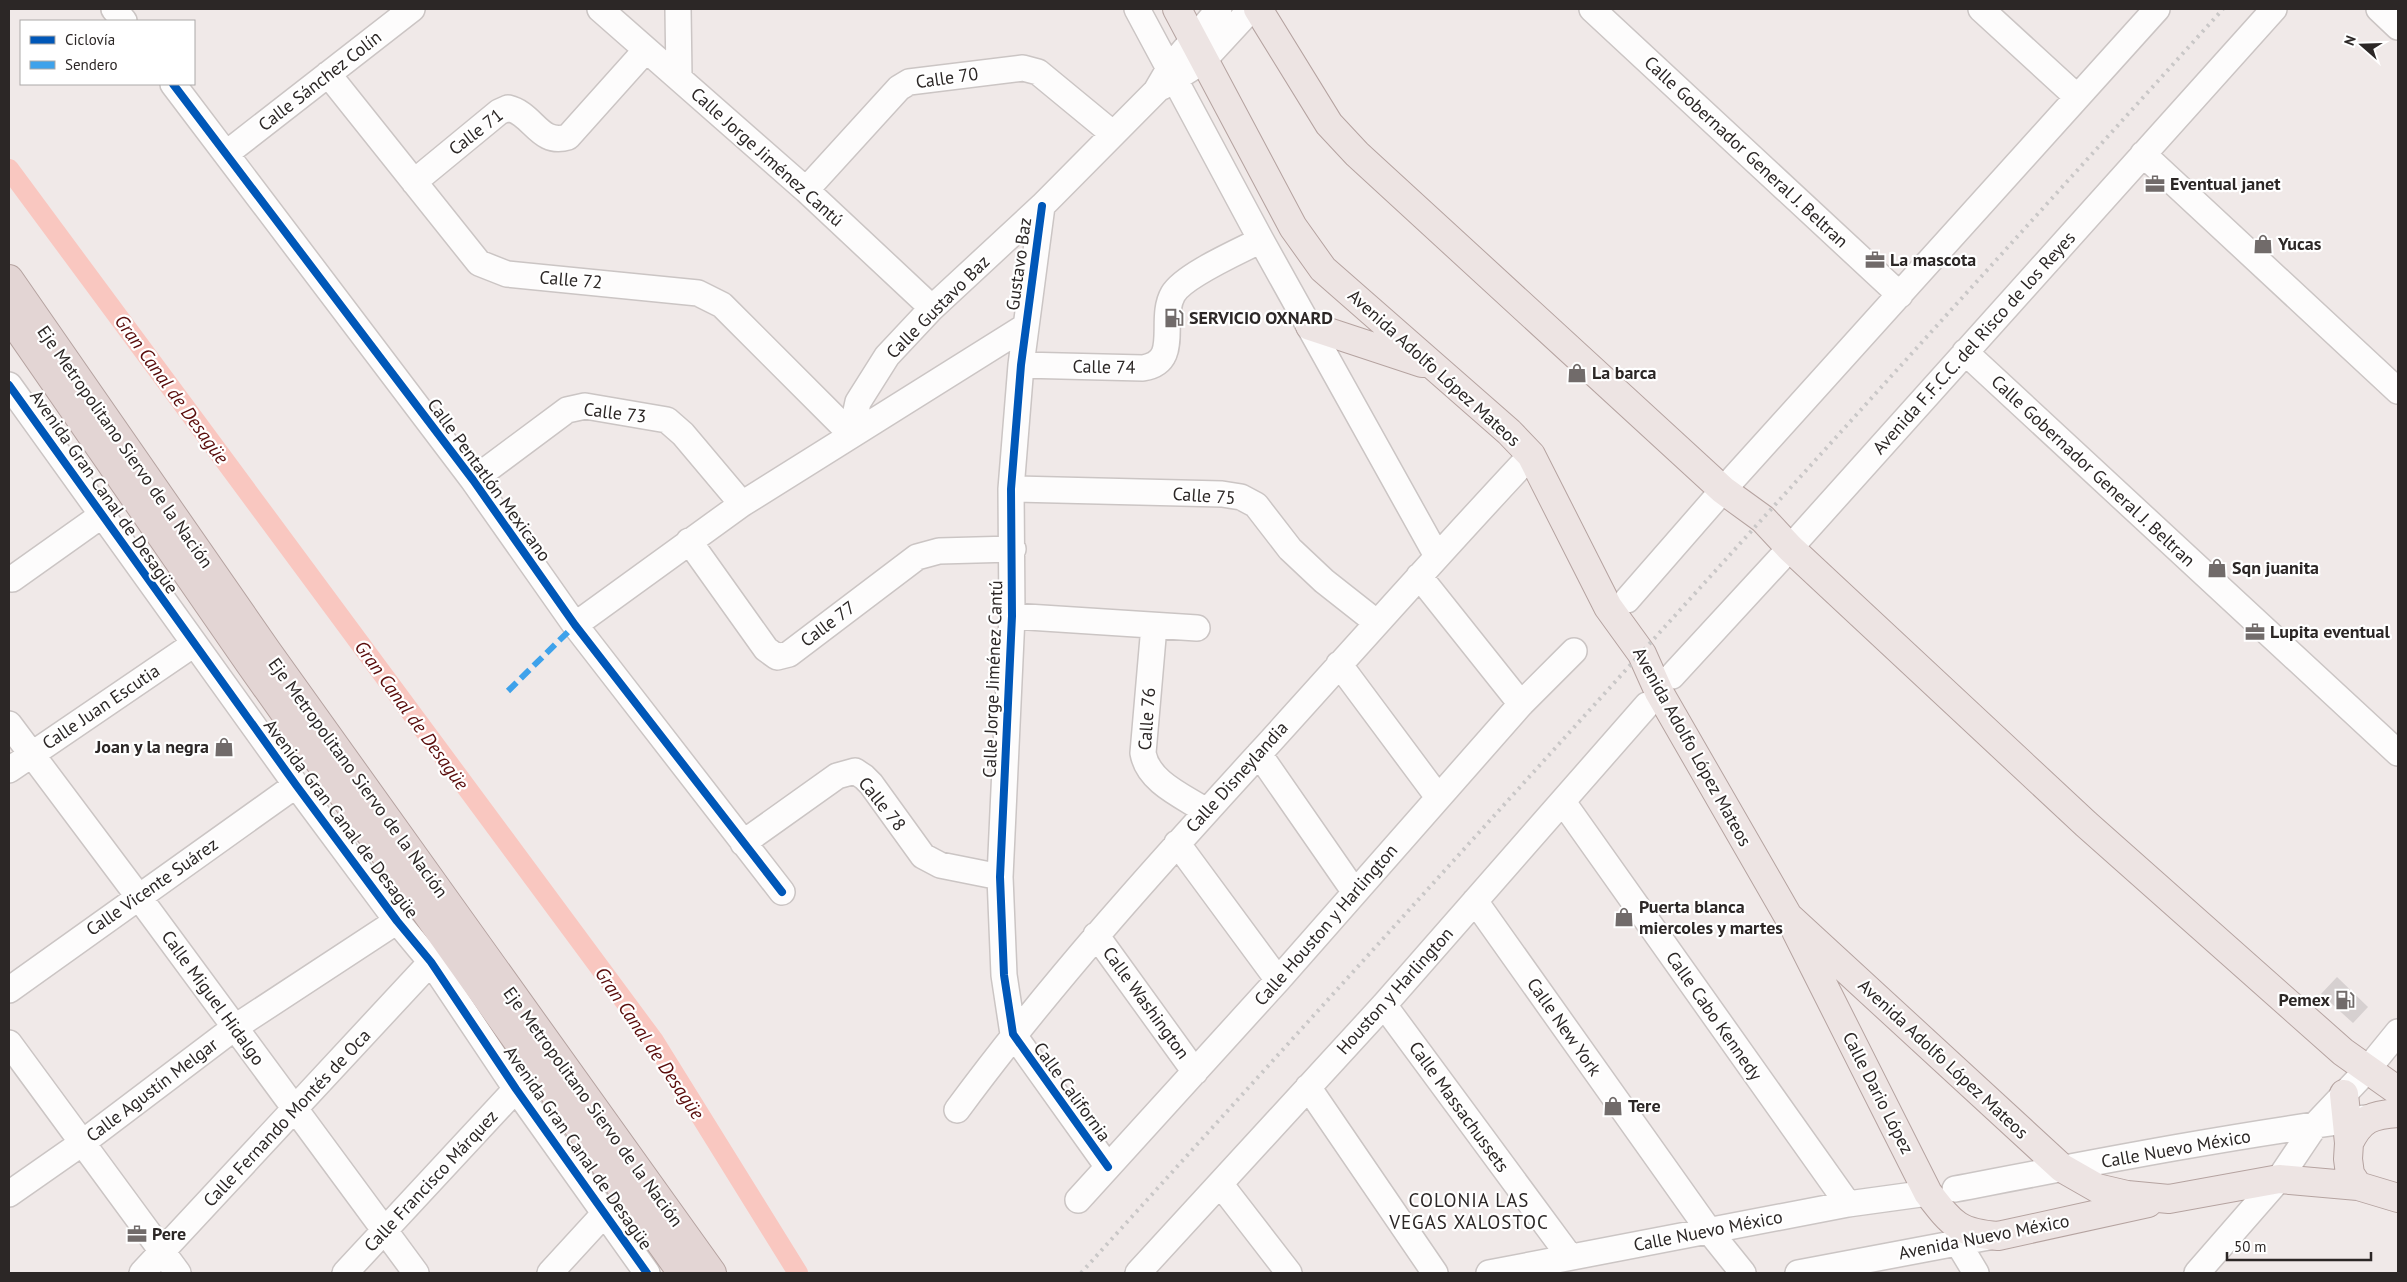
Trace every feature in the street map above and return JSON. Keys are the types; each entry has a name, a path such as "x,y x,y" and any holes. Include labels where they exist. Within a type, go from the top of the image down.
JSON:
{"highway":[{"name":"Eje Metropolitano Siervo de la Nación","path":"9,279 267,651 712,1273"},
{"name":"Eje Metropolitano Siervo de la Nación","path":"9,316 279,705 682,1273"}],"main road":[{"name":"Avenida Adolfo López Mateos","path":"1176,9 1294,227 1323,268 1509,432 1531,455 1608,607 1642,654 1659,692 1788,916 2062,1168 2097,1188 2169,1199 2279,1179 2358,1186 2398,1198"},
{"path":"1258,9 1329,124 1357,154 1723,490 1763,519 1790,548 2086,824 2343,1052 2398,1091"},
{"path":"1310,326 1432,366"},
{"name":"Calle Dario López","path":"1788,916 1928,1193 1947,1217 1962,1229 1976,1234 1998,1236"},
{"path":"2344,1094 2355,1127 2348,1159 2350,1174 2358,1186"},
{"name":"Calle Nuevo México","path":"2355,1127 2398,1113"},
{"name":"Avenida Nuevo México","path":"1998,1236 2169,1199"}],"street":[{"path":"114,9 123,20"},
{"name":"Calle Sánchez Colín","path":"227,153 412,9"},
{"name":"Calle Jorge Jiménez Cantú","path":"600,9 645,51 679,77 806,190 932,308"},
{"path":"678,9 679,77"},
{"path":"1137,9 1168,79 1223,168 1437,556"},
{"name":"Calle Gustavo Baz","path":"1198,50 1219,9"},
{"name":"Calle Gustavo Baz","path":"851,434 858,402 874,375 888,356 932,308 1042,206 1112,133 1198,50 1250,9"},
{"name":"Calle Gobernador General J. Beltran","path":"1592,9 1900,295"},
{"path":"1981,9 2077,97"},
{"path":"1627,600 1723,490 2157,9"},
{"name":"Avenida F.F.C.C. del Risco de los Reyes","path":"1672,676 1790,548 2274,9"},
{"path":"2379,9 2398,27"},
{"name":"Calle 71","path":"414,182 499,112 508,108 525,115 545,137 557,141 568,138 645,51"},
{"name":"Calle 70","path":"806,190 899,88 909,82 1022,68 1038,72 1112,133"},
{"name":"Calle 72","path":"328,74 479,263 507,274 698,293 722,305 851,434"},
{"name":"Calle Pentatlón Mexicano","path":"174,85 472,480 575,625 782,892"},
{"path":"1223,168 1253,151"},
{"path":"2143,154 2398,391"},
{"name":"Gustavo Baz","path":"1026,326 1042,206"},
{"name":"Calle 74","path":"1021,365 1153,366 1162,361 1166,352 1167,312 1173,294 1186,280 1261,240"},
{"path":"575,625 742,504 1026,326"},
{"name":"Calle Jorge Jiménez Cantú","path":"1013,1034 1004,975 1000,877 1012,616 1013,549 1011,489 1026,326"},
{"name":"Calle Gobernador General J. Beltran","path":"1965,352 2398,753"},
{"name":"Avenida Gran Canal de Desagüe","path":"14,401 102,514 296,785 430,962 516,1089 647,1273"},
{"name":"Calle 73","path":"472,480 567,410 585,406 667,420 684,434 742,504"},
{"name":"Calle Disneylandia","path":"957,1110 1013,1034 1096,935 1376,622 1531,455"},
{"name":"Calle 75","path":"1011,489 1222,494 1241,497 1256,505 1290,549 1324,581 1376,622"},
{"path":"12,579 102,514"},
{"name":"Calle 77","path":"689,542 766,649 777,657 789,654 917,557 939,551 1013,549"},
{"path":"1419,576 1521,704"},
{"path":"1012,616 1197,628"},
{"name":"Calle 76","path":"1154,626 1143,753 1145,764 1152,775 1206,811"},
{"name":"Calle Juan Escutia","path":"9,770 194,644"},
{"name":"Calle Houston y Harlington","path":"1078,1200 1196,1072 1521,704 1574,650"},
{"path":"1339,664 1438,797"},
{"name":"Houston y Harlington","path":"1148,1271 1221,1185 1384,1005 1647,705"},
{"name":"Calle Miguel Hidalgo","path":"9,724 416,1273"},
{"path":"1259,754 1354,891"},
{"name":"Calle 78","path":"743,842 837,776 855,771 864,776 871,784 923,856 940,865 1000,877"},
{"name":"Calle Vicente Suárez","path":"9,990 138,896 296,785"},
{"name":"Calle Cabo Kennedy","path":"1563,802 1848,1204"},
{"path":"1177,844 1278,980"},
{"name":"Calle New York","path":"1475,901 1710,1232 1743,1273"},
{"name":"Calle Agustín Melgar","path":"9,1194 82,1143 234,1028 397,920"},
{"name":"Calle Washington","path":"1096,935 1196,1072"},
{"name":"Calle Fernando Montés de Oca","path":"142,1273 296,1109 430,962"},
{"name":"Calle Massachussets","path":"1384,1005 1570,1257"},
{"path":"2197,1273 2279,1179 2316,1124 2398,1032"},
{"name":"Calle California","path":"1013,1034 1108,1167"},
{"path":"9,1043 178,1273"},
{"path":"1308,1087 1435,1273"},
{"name":"Calle Francisco Márquez","path":"345,1273 516,1089"},
{"name":"Calle Nuevo México","path":"1955,1189 2062,1168 2316,1124 2355,1127"},
{"path":"1221,1185 1289,1273"},
{"name":"Calle Nuevo México","path":"1489,1273 1848,1204 1928,1193"},
{"path":"550,1273 605,1213"},
{"name":"Avenida Nuevo México","path":"1798,1273 1889,1265 1958,1244 1998,1236"},
{"path":"1958,1244 1976,1273"}],"building":[{"name":"Pemex","path":"2337,977 2368,1007 2353,1023 2321,994"}],"waterway":[{"name":"Gran Canal de Desagüe","path":"9,169 654,1041 798,1273"}],"railway":[{"path":"1081,1273 2223,9"}],"marked path":[{"path":"508,691 575,625"}],"cycle path":[{"path":"174,85 473,480 575,625 782,892"},
{"path":"1042,206 1021,365 1011,489 1012,616 1000,877 1004,975 1013,1034 1108,1167"},
{"path":"9,385 296,785 397,921 431,962 516,1089 647,1273"}],"place":[{"name":"Eventual janet","path":"2155,184"},
{"name":"Yucas","path":"2263,244"},
{"name":"La mascota","path":"1875,260"},
{"name":"SERVICIO OXNARD","path":"1174,318"},
{"name":"La barca","path":"1577,373"},
{"name":"Sqn juanita","path":"2217,568"},
{"name":"Lupita eventual","path":"2255,632"},
{"name":"Joan y la negra","path":"224,747"},
{"name":"Puerta blanca miercoles y martes","path":"1624,917"},
{"name":"Pemex","path":"2345,1000"},
{"name":"Tere","path":"1613,1106"},
{"name":"Pere","path":"137,1234"}],"district":[{"name":"COLONIA LAS VEGAS XALOSTOC","path":"1469,1211"}]}
